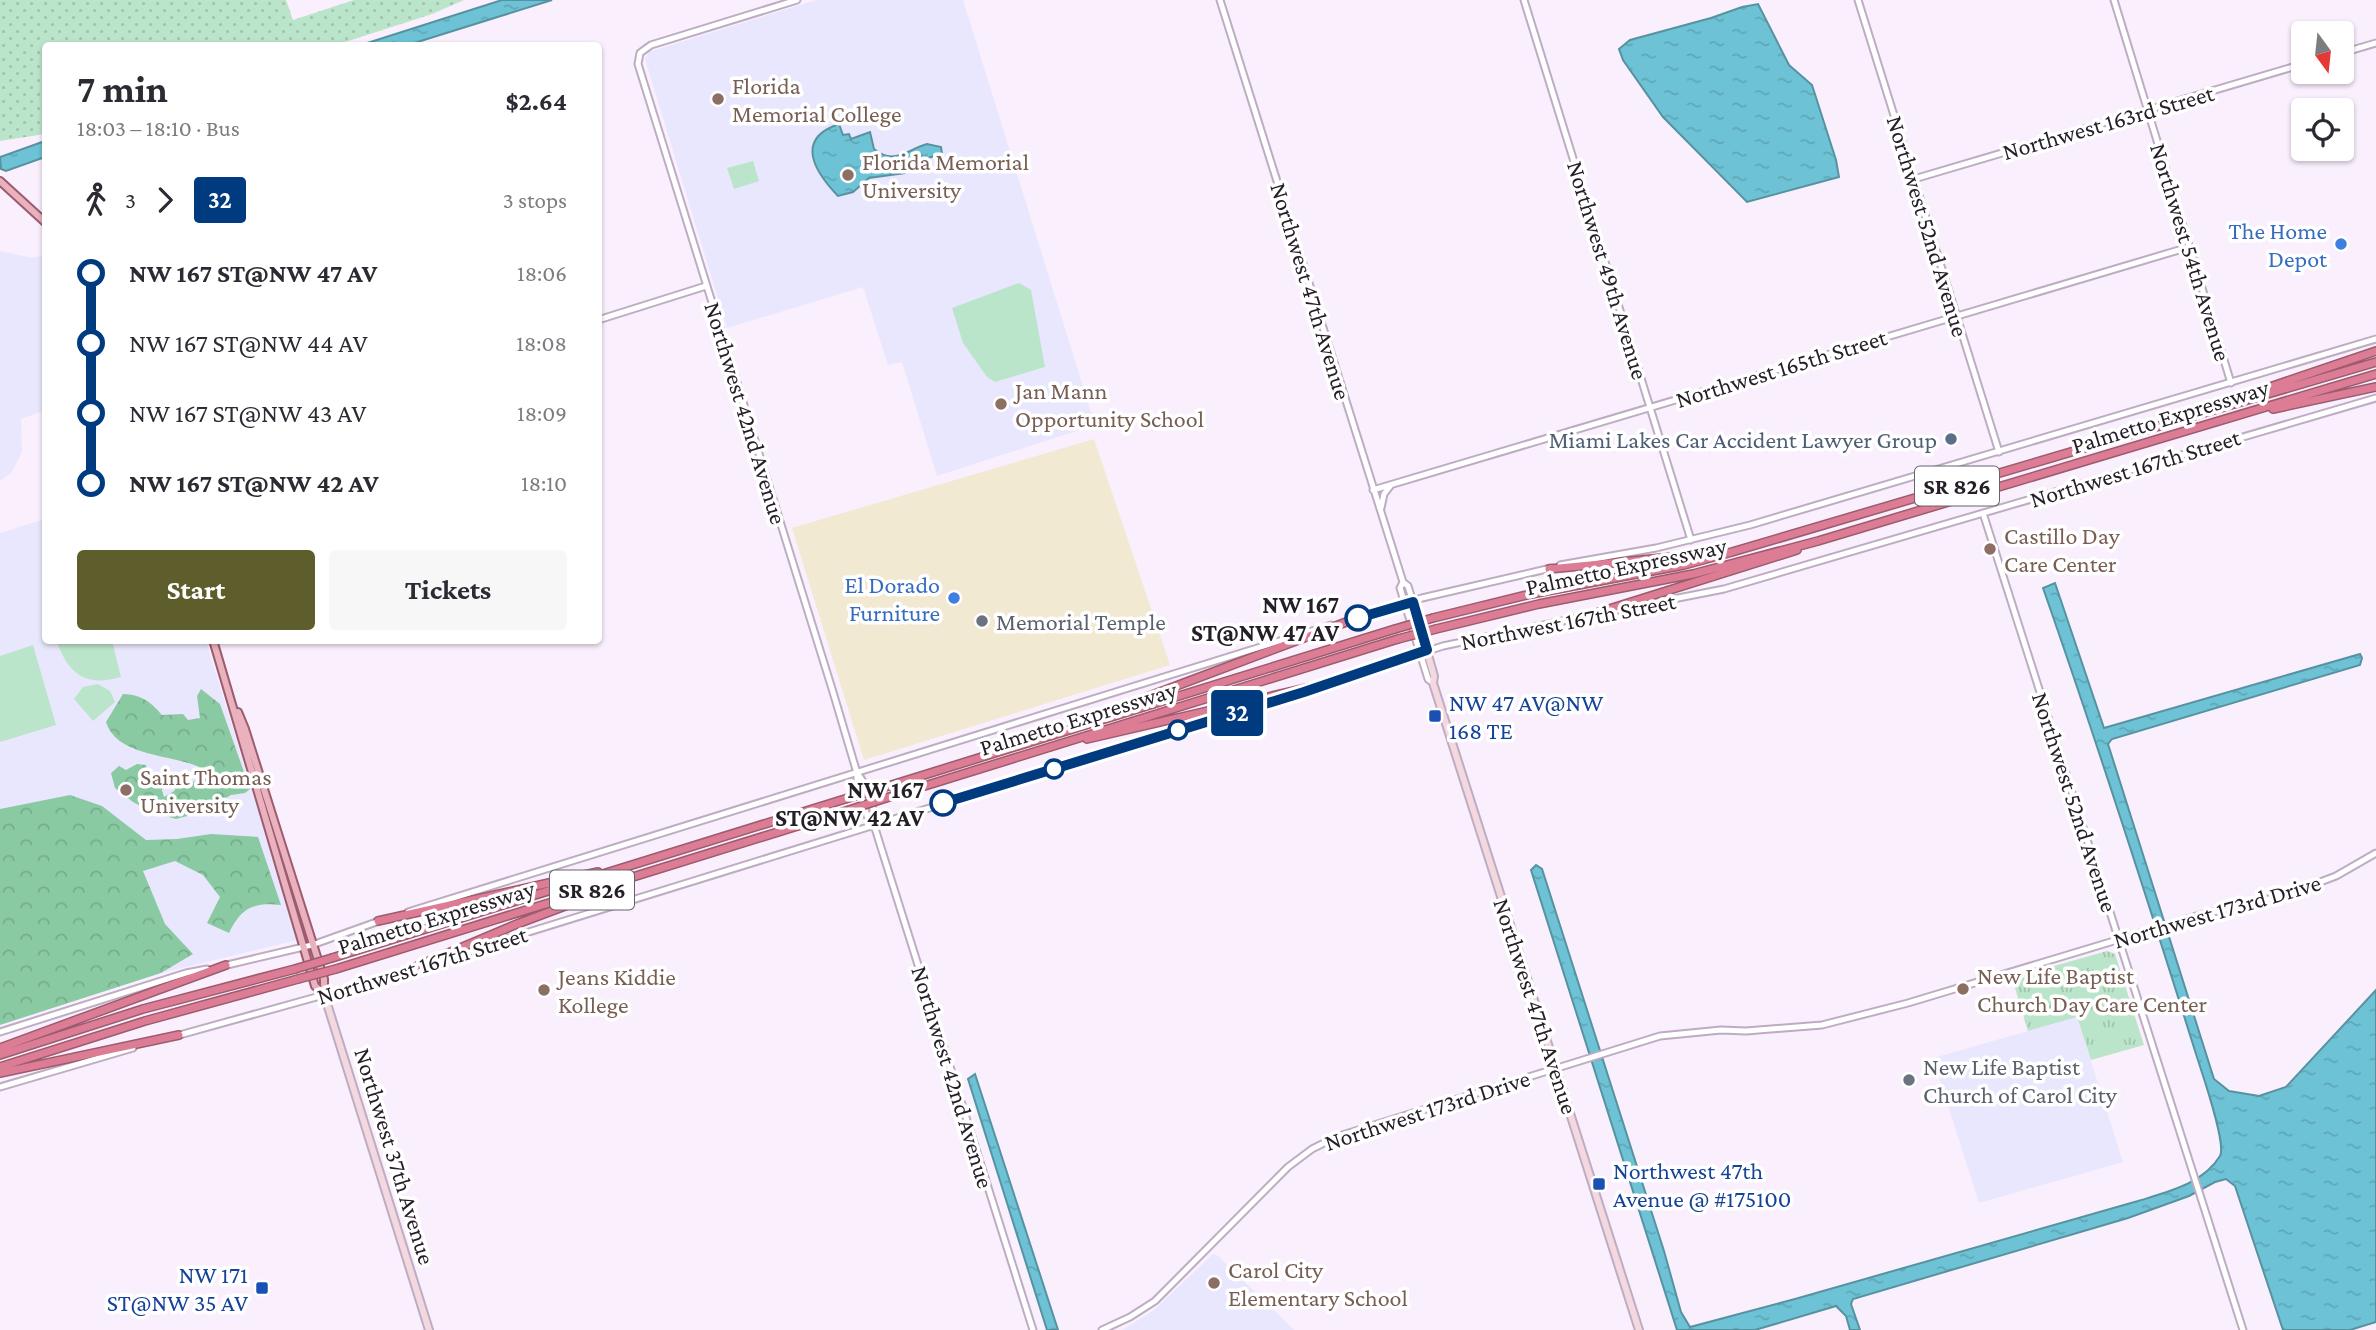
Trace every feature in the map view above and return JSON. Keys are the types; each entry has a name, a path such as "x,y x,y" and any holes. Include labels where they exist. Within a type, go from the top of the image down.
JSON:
{"highway":[{"path":"2182,420 2225,401 2376,351"},
{"name":"Palmetto Expressway","path":"0,1055 144,1009 332,958 1395,629 1531,594 1684,565 1732,552 2376,362"},
{"name":"Palmetto Expressway","path":"0,1067 145,1021 336,969 1398,639 1539,604 1693,574 1818,541 2376,374"},
{"path":"2255,411 2376,387"},
{"path":"1587,616 1787,555 1818,541"},
{"path":"1549,569 1732,552"},
{"path":"1053,734 1084,719 1167,691 1349,621"},
{"path":"1066,742 1104,737 1328,683"},
{"path":"378,921 580,875 620,869"},
{"path":"396,975 517,924 614,889 657,870"},
{"path":"0,1048 226,965"},
{"path":"0,1073 179,1035"}],"main road":[{"path":"0,181 42,219"},
{"name":"Northwest 47th Avenue","path":"1413,602 1434,676 1433,683 1639,1330"},
{"name":"Northwest 37th Avenue","path":"215,644 238,730 315,986 324,994"},
{"name":"Northwest 37th Avenue","path":"231,698 245,729 325,983 324,994 429,1330"}],"street":[{"name":"Northwest 42nd Avenue","path":"797,0 651,45 640,53 639,69 857,773 866,786 874,814 874,825 1033,1330"},
{"name":"Northwest 47th Avenue","path":"1220,0 1373,490 1403,582 1408,586 1413,602"},
{"name":"Northwest 49th Avenue","path":"1524,0 1691,540"},
{"name":"Northwest 52nd Avenue","path":"1858,0 1999,452"},
{"name":"Northwest 54th Avenue","path":"2114,0 2231,383"},
{"path":"2354,49 2376,43"},
{"name":"Northwest 163rd Street","path":"1913,179 2291,68"},
{"name":"Northwest 165th Street","path":"1373,490 2189,247"},
{"path":"602,319 706,286"},
{"path":"0,1032 186,973 312,945 378,921 1306,632 1582,560 1691,540 1750,525 2376,339"},
{"name":"Northwest 167th Street","path":"0,1087 396,975 1288,698 1427,650 1724,589 2376,398"},
{"path":"1381,514 1384,494 1391,484"},
{"name":"Northwest 52nd Avenue","path":"1983,513 2243,1330"},
{"name":"Northwest 47th Avenue","path":"1403,582 1399,588 1404,605 1428,679 1433,683"},
{"name":"Northwest 173rd Drive","path":"1102,1330 1155,1301 1288,1167 1311,1149 1358,1130 1660,1036 1822,1025 1920,999 2153,929 2254,901 2286,895 2336,876 2376,853"}],"shaded area":[{"name":"Florida Memorial University","path":"816,0 963,0 1095,425 937,476 902,362 888,365 863,287 727,328 645,59 649,52"},
{"path":"0,251 32,258 42,256 42,411 21,419 22,452 12,472 0,481"},
{"path":"1094,439 1170,665 864,760 792,528"},
{"name":"Saint Thomas University","path":"42,520 42,644 207,644 298,940 161,973 0,1025 0,533"},
{"path":"2077,1017 2123,1162 1979,1203 1933,1058"},
{"name":"Carol City Elementary School","path":"1213,1254 1294,1330 1122,1330 1153,1311"}],"green space":[{"path":"0,0 286,0 293,20 354,0 464,0 432,14 345,42 42,42 42,134 0,141"},
{"path":"753,161 759,181 734,189 727,168"},
{"path":"1019,283 1031,290 1045,367 995,382 987,377 963,343 952,308"},
{"path":"58,644 113,644 121,677 98,680 80,676 67,663"},
{"path":"33,645 56,725 0,742 0,656"},
{"path":"98,684 110,691 115,702 93,721 74,699 83,687"},
{"path":"201,689 220,704 250,789 245,793 231,795 202,812 176,819 154,813 115,788 111,773 119,766 126,770 137,764 146,765 149,782 164,781 164,797 174,791 179,782 190,783 200,779 199,767 133,748 121,742 106,722 123,694 145,700 162,715 183,714 188,720 200,718 197,696"},
{"path":"70,795 102,806 146,840 211,834 258,837 281,905 249,908 238,918 229,933 207,923 220,897 203,875 175,861 143,871 165,924 193,954 161,973 0,1025 0,809"},
{"path":"2107,951 2115,954 2144,1045 2091,1060 2077,1017 2028,1031 2012,978"}],"water":[{"path":"502,0 552,0 418,42 370,42"},
{"path":"1758,4 1789,65 1812,85 1839,177 1747,202 1663,117 1623,60 1619,49 1630,40"},
{"path":"839,124 843,135 849,134 851,139 870,132 874,149 888,156 901,155 927,144 941,147 942,153 918,162 905,173 869,178 853,192 838,196 816,167 813,147 825,130"},
{"path":"42,142 42,158 6,171 1,169 0,157"},
{"path":"2055,583 2104,728 2360,654 2362,658 2360,665 2112,739 2108,744 2214,1079 2229,1091 2259,1096 2286,1087 2376,990 2376,1322 2350,1330 2283,1330 2235,1186 2226,1179 2189,1196 2128,1218 1853,1299 1851,1304 1860,1330 1850,1330 1846,1316 1836,1306 1755,1330 1677,1330 1531,870 1536,865 1542,869 1681,1312 1690,1327 2161,1194 2184,1186 2204,1174 2220,1156 2220,1137 2208,1090 2043,588"},
{"path":"975,1074 1058,1330 1047,1330 968,1079"}],"bus line":[{"name":"32","path":"943,803 1304,692 1427,650 1413,602 1358,618"}],"place":[{"name":"Florida Memorial College","path":"718,99"},
{"name":"Florida Memorial University","path":"848,175"},
{"name":"The Home Depot","path":"2341,244"},
{"name":"Jan Mann Opportunity School","path":"1001,404"},
{"name":"Miami Lakes Car Accident Lawyer Group","path":"1951,439"},
{"name":"Castillo Day Care Center","path":"1990,549"},
{"name":"El Dorado Furniture","path":"954,598"},
{"name":"NW 167 ST@NW 47 AV","path":"1358,618"},
{"name":"Memorial Temple","path":"982,621"},
{"name":"NW 47 AV@NW 168 TE","path":"1435,716"},
{"name":"Saint Thomas University","path":"126,790"},
{"name":"NW 167 ST@NW 42 AV","path":"943,803"},
{"name":"New Life Baptist Church Day Care Center","path":"1963,989"},
{"name":"Jeans Kiddie Kollege","path":"544,990"},
{"name":"New Life Baptist Church of Carol City","path":"1909,1080"},
{"name":"Northwest 47th Avenue @ #175100","path":"1599,1184"},
{"name":"Carol City Elementary School","path":"1214,1283"},
{"name":"NW 171 ST@NW 35 AV","path":"262,1288"}]}
